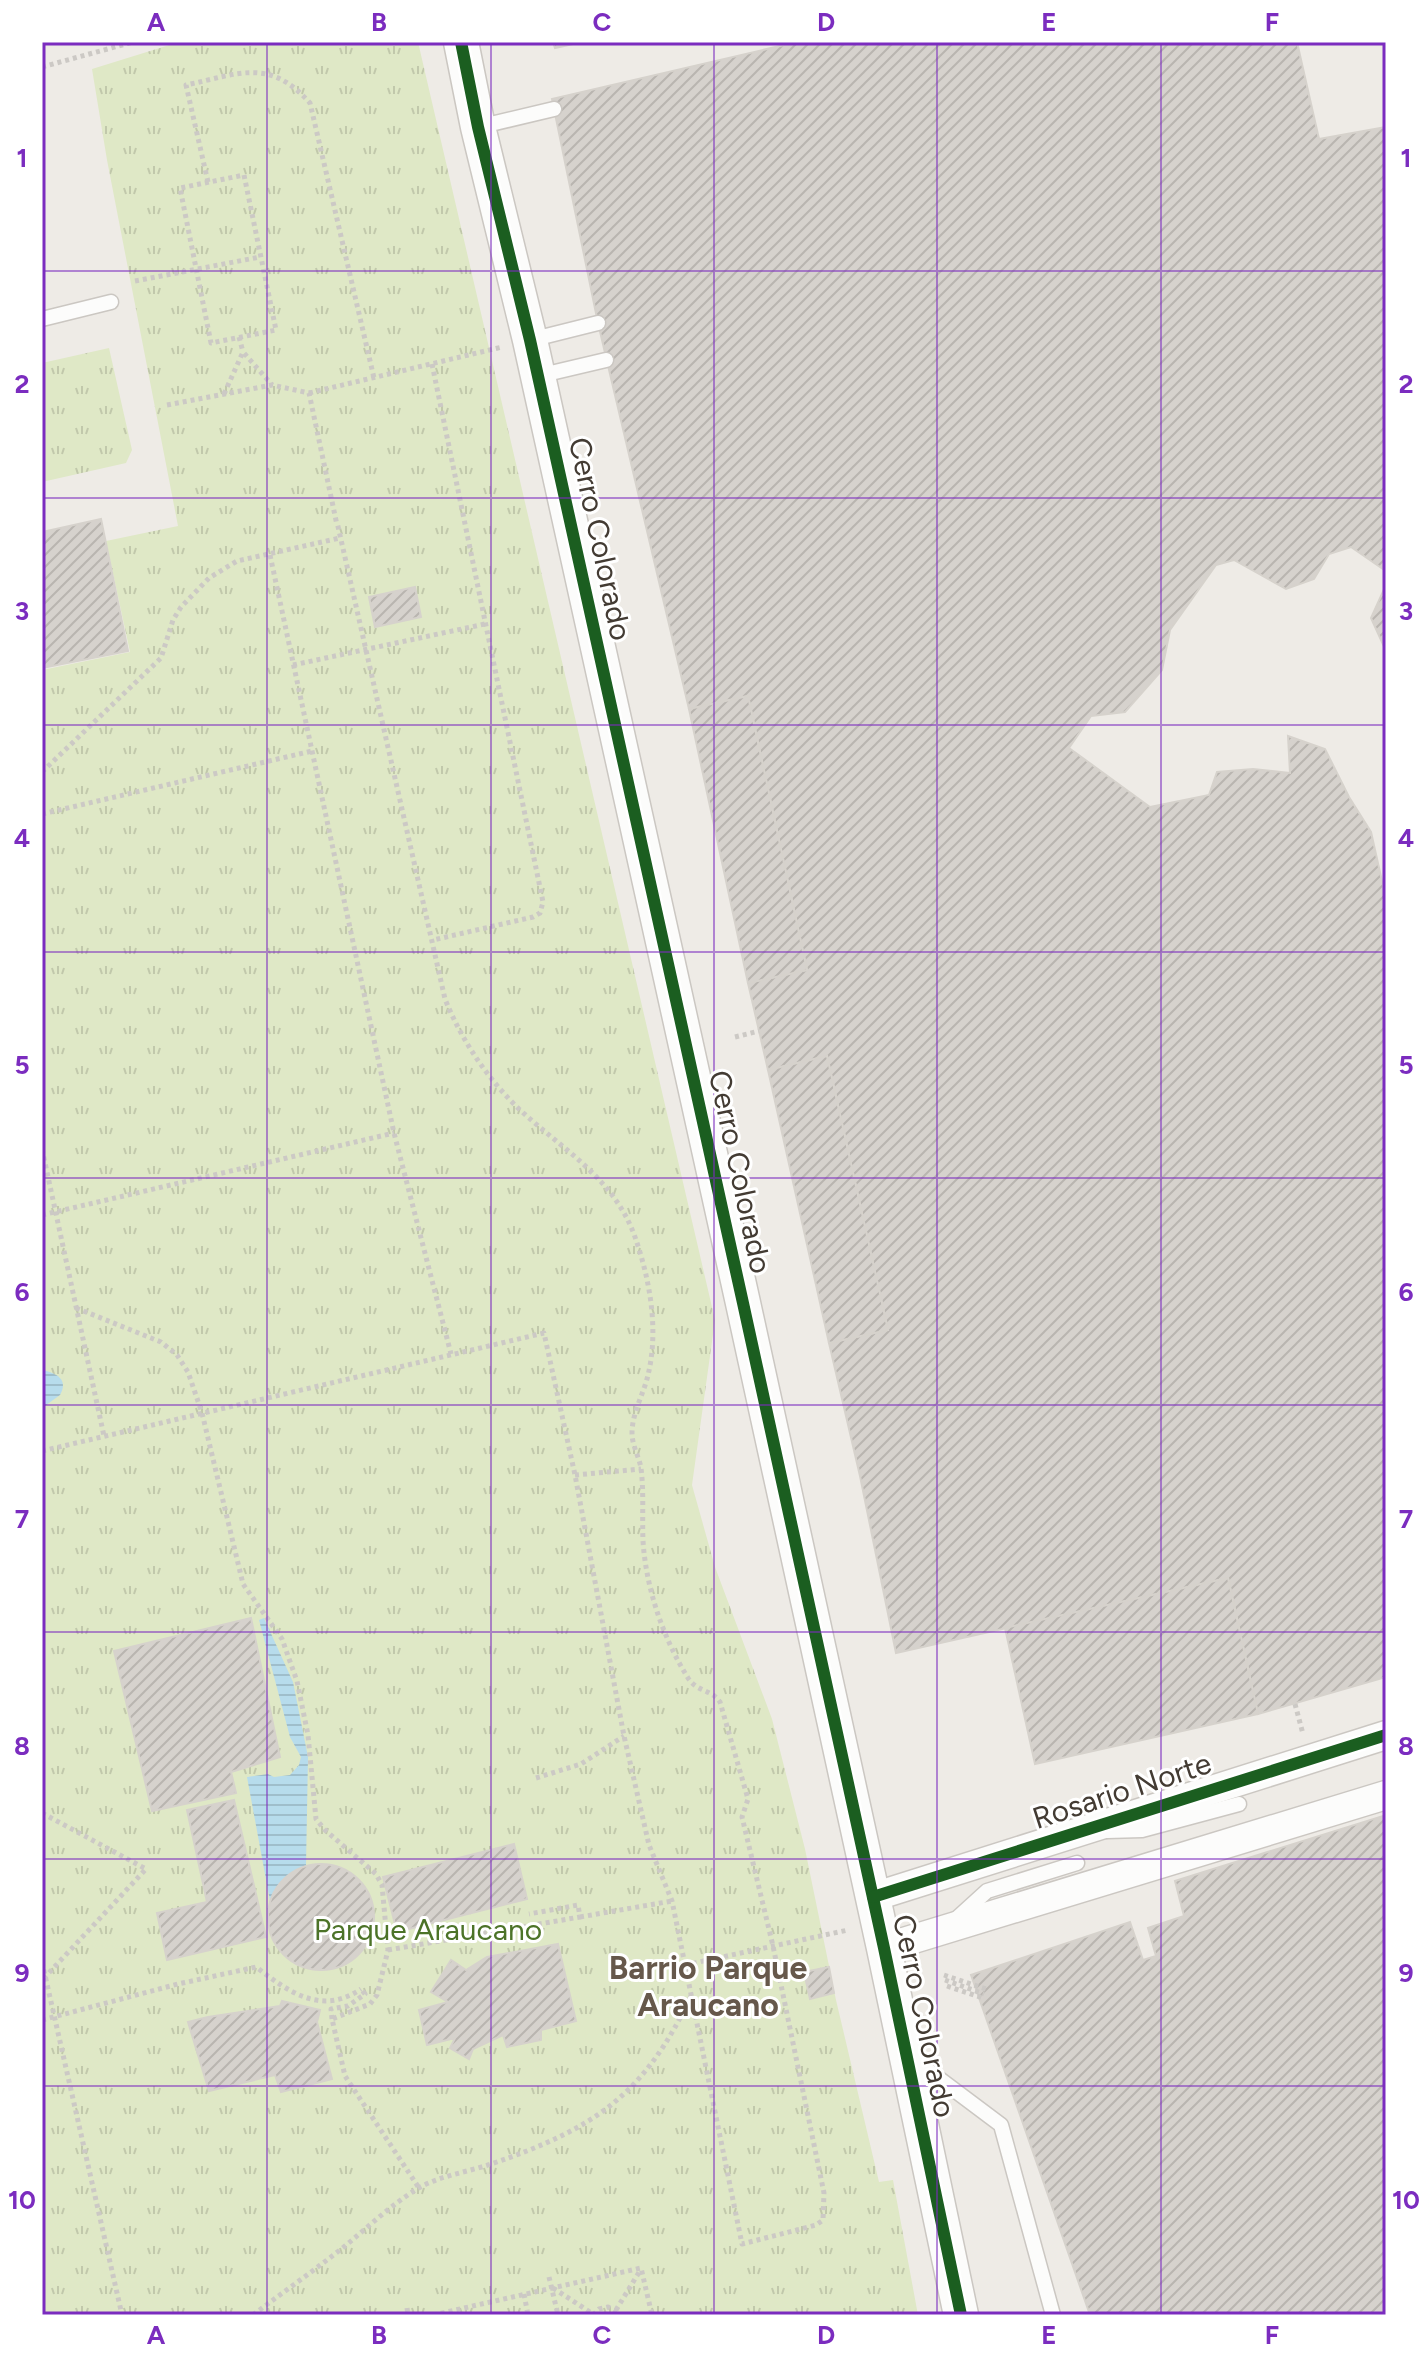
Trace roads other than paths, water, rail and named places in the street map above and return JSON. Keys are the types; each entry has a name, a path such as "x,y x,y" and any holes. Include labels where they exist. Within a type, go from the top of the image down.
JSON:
{"street":[{"name":"Cerro Colorado","path":"461,42 478,127 530,340 879,1922 961,2315"},
{"name":"Rosario Norte","path":"879,1922 1087,1829 1386,1735"},
{"path":"879,1922 946,1929 1386,1795"}],"lane":[{"path":"478,127 554,109"},
{"path":"42,319 111,302"},
{"path":"530,340 598,323"},
{"path":"538,377 606,360"},
{"path":"1087,1829 1121,1833 1142,1830 1239,1804"},
{"path":"946,1929 987,1891 1077,1863"},
{"path":"906,2054 1001,2125 1053,2315"}],"water":[{"path":"42,1370 56,1375 63,1385 60,1395 42,1408"},
{"path":"264,1618 293,1682 308,1757 306,1866 285,1880 270,1901 247,1777 290,1775 299,1765 301,1757 290,1737 259,1620"}],"district":[{"name":"Barrio Parque Araucano","path":"708,1986"}],"park label":[{"name":"Parque Araucano","path":"428,1930"}]}
